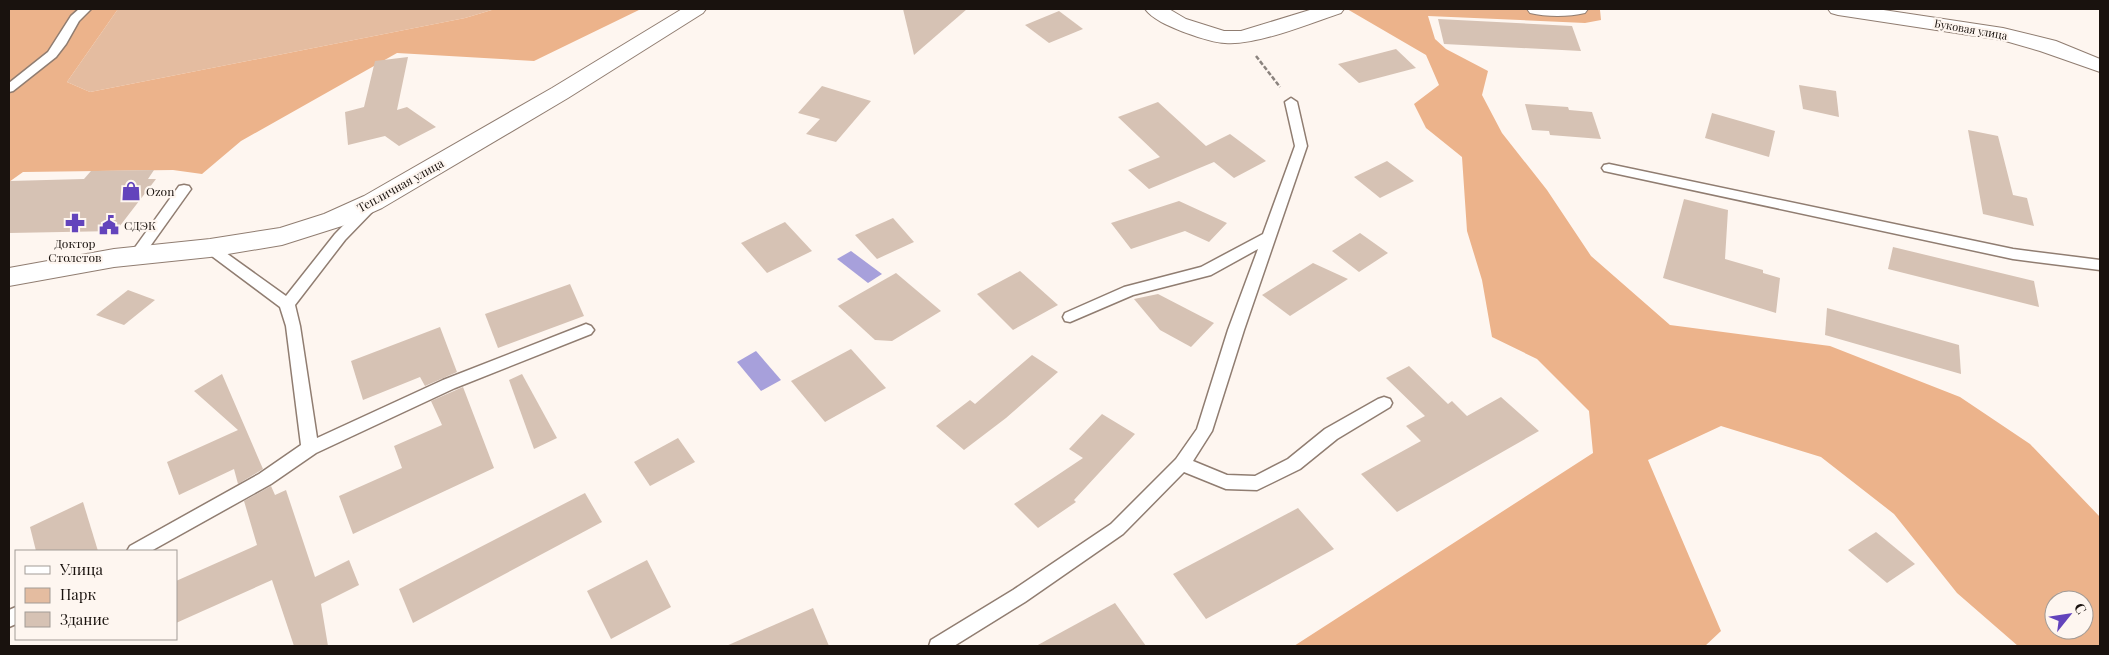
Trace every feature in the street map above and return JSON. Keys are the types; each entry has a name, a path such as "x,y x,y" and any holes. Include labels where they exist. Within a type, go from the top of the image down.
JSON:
{"street":[{"name":"Тепличная улица","path":"9,277 114,258 210,248 282,236 333,220 373,202 560,94 696,9"},
{"path":"1154,9 1179,23 1224,37 1242,37 1334,9"},
{"path":"1537,9 1578,9"},
{"name":"Буковая улица","path":"1838,9 2003,34 2048,46 2100,66"}],"lane":[{"path":"9,88 58,48 69,25 86,9"},
{"path":"938,646 1019,596 1117,529 1182,464 1204,431 1301,146 1291,102"},
{"path":"1609,168 2013,254 2100,265"},
{"path":"136,256 184,189"},
{"path":"287,304 340,237 373,202"},
{"path":"1070,317 1129,291 1206,271 1270,236"},
{"path":"210,248 287,304 310,448"},
{"path":"138,550 265,479 310,448 449,384 586,330"},
{"path":"1182,464 1226,482 1257,483 1294,464 1331,434 1384,403"}],"path":[{"path":"1242,37 1291,102"}],"green space":[{"path":"118,9 495,9 465,18 90,92 67,82"}],"shaded area":[{"path":"9,9 118,9 67,82 90,92 465,18 495,9 641,9 534,61 397,53 241,141 202,174 173,170 23,172 9,182"},
{"path":"1347,9 1600,10 1601,20 1585,23 1428,16 1435,39 1446,49 1488,71 1482,95 1502,133 1547,190 1591,256 1670,325 1830,346 1960,397 2030,444 2100,517 2100,646 2018,646 1957,593 1894,514 1821,457 1721,426 1648,460 1721,631 1705,646 1294,646 1593,453 1589,411 1537,359 1492,337 1482,280 1467,231 1462,157 1426,128 1414,104 1439,85 1426,55"},
{"path":"851,251 882,274 868,283 837,259"},
{"path":"756,351 781,380 761,391 737,362"}],"building":[{"path":"903,9 967,9 914,55"},
{"path":"1059,11 1083,29 1049,43 1025,25"},
{"path":"1438,19 1572,26 1581,51 1444,44"},
{"path":"1396,49 1416,68 1359,83 1338,64"},
{"path":"408,57 397,110 407,107 436,127 399,146 385,136 348,145 345,112 364,107 375,61"},
{"path":"1799,85 1836,91 1839,117 1803,109"},
{"path":"822,86 871,101 836,142 806,134 820,119 798,113"},
{"path":"1158,102 1206,146 1230,134 1266,161 1234,178 1214,162 1149,189 1128,170 1160,157 1118,117"},
{"path":"1525,104 1568,107 1569,110 1592,112 1601,139 1550,135 1549,131 1532,130"},
{"path":"1712,113 1775,131 1769,157 1705,138"},
{"path":"1968,130 1998,136 2013,195 2027,198 2034,226 1983,214"},
{"path":"1387,161 1414,181 1380,198 1354,177"},
{"path":"154,170 148,179 156,179 116,231 9,233 9,181 84,179 91,171"},
{"path":"1684,199 1728,210 1725,259 1763,270 1763,273 1780,278 1776,313 1663,278"},
{"path":"1179,201 1227,223 1209,242 1185,231 1131,249 1111,223"},
{"path":"893,218 914,242 877,259 855,235"},
{"path":"785,222 812,251 767,273 741,243"},
{"path":"1360,233 1388,253 1359,272 1332,251"},
{"path":"1893,247 2034,281 2039,307 1888,269"},
{"path":"1313,263 1348,279 1290,316 1262,295"},
{"path":"1020,271 1058,305 1013,330 977,294"},
{"path":"896,273 941,311 892,341 875,340 838,306"},
{"path":"570,284 584,316 498,348 485,314"},
{"path":"128,290 155,300 124,325 96,315"},
{"path":"1158,294 1214,323 1191,347 1160,330 1134,299"},
{"path":"1827,308 1959,345 1961,374 1825,335"},
{"path":"440,327 457,372 425,386 420,377 363,400 351,361"},
{"path":"851,349 886,388 825,422 791,381"},
{"path":"1032,355 1058,372 1006,418 964,450 936,426 970,400 975,404"},
{"path":"1409,366 1448,404 1452,401 1467,416 1501,397 1539,431 1397,512 1361,474 1421,441 1406,426 1425,416 1386,378"},
{"path":"222,374 263,469 238,484 234,469 179,495 167,462 238,430 194,391"},
{"path":"522,374 557,438 534,449 509,380"},
{"path":"463,387 494,468 353,534 339,496 402,468 394,446 442,425 431,401"},
{"path":"1102,414 1135,434 1074,500 1076,502 1038,528 1014,504 1083,458 1069,449"},
{"path":"678,438 695,462 650,486 634,462"},
{"path":"271,486 275,495 286,490 315,577 349,560 359,585 321,604 328,646 294,646 272,580 178,622 178,580 257,545 244,501"},
{"path":"585,493 602,522 413,623 399,589"},
{"path":"83,502 98,550 36,550 30,527"},
{"path":"1298,508 1334,549 1206,619 1173,574"},
{"path":"1876,532 1915,564 1887,583 1848,550"},
{"path":"647,560 671,607 611,639 587,591"},
{"path":"1115,603 1146,646 1036,646"},
{"path":"813,608 829,646 726,646"}],"place":[{"name":"Ozon","path":"131,191"},
{"name":"Доктор Столетов","path":"75,223"},
{"name":"СДЭК","path":"109,225"}]}
